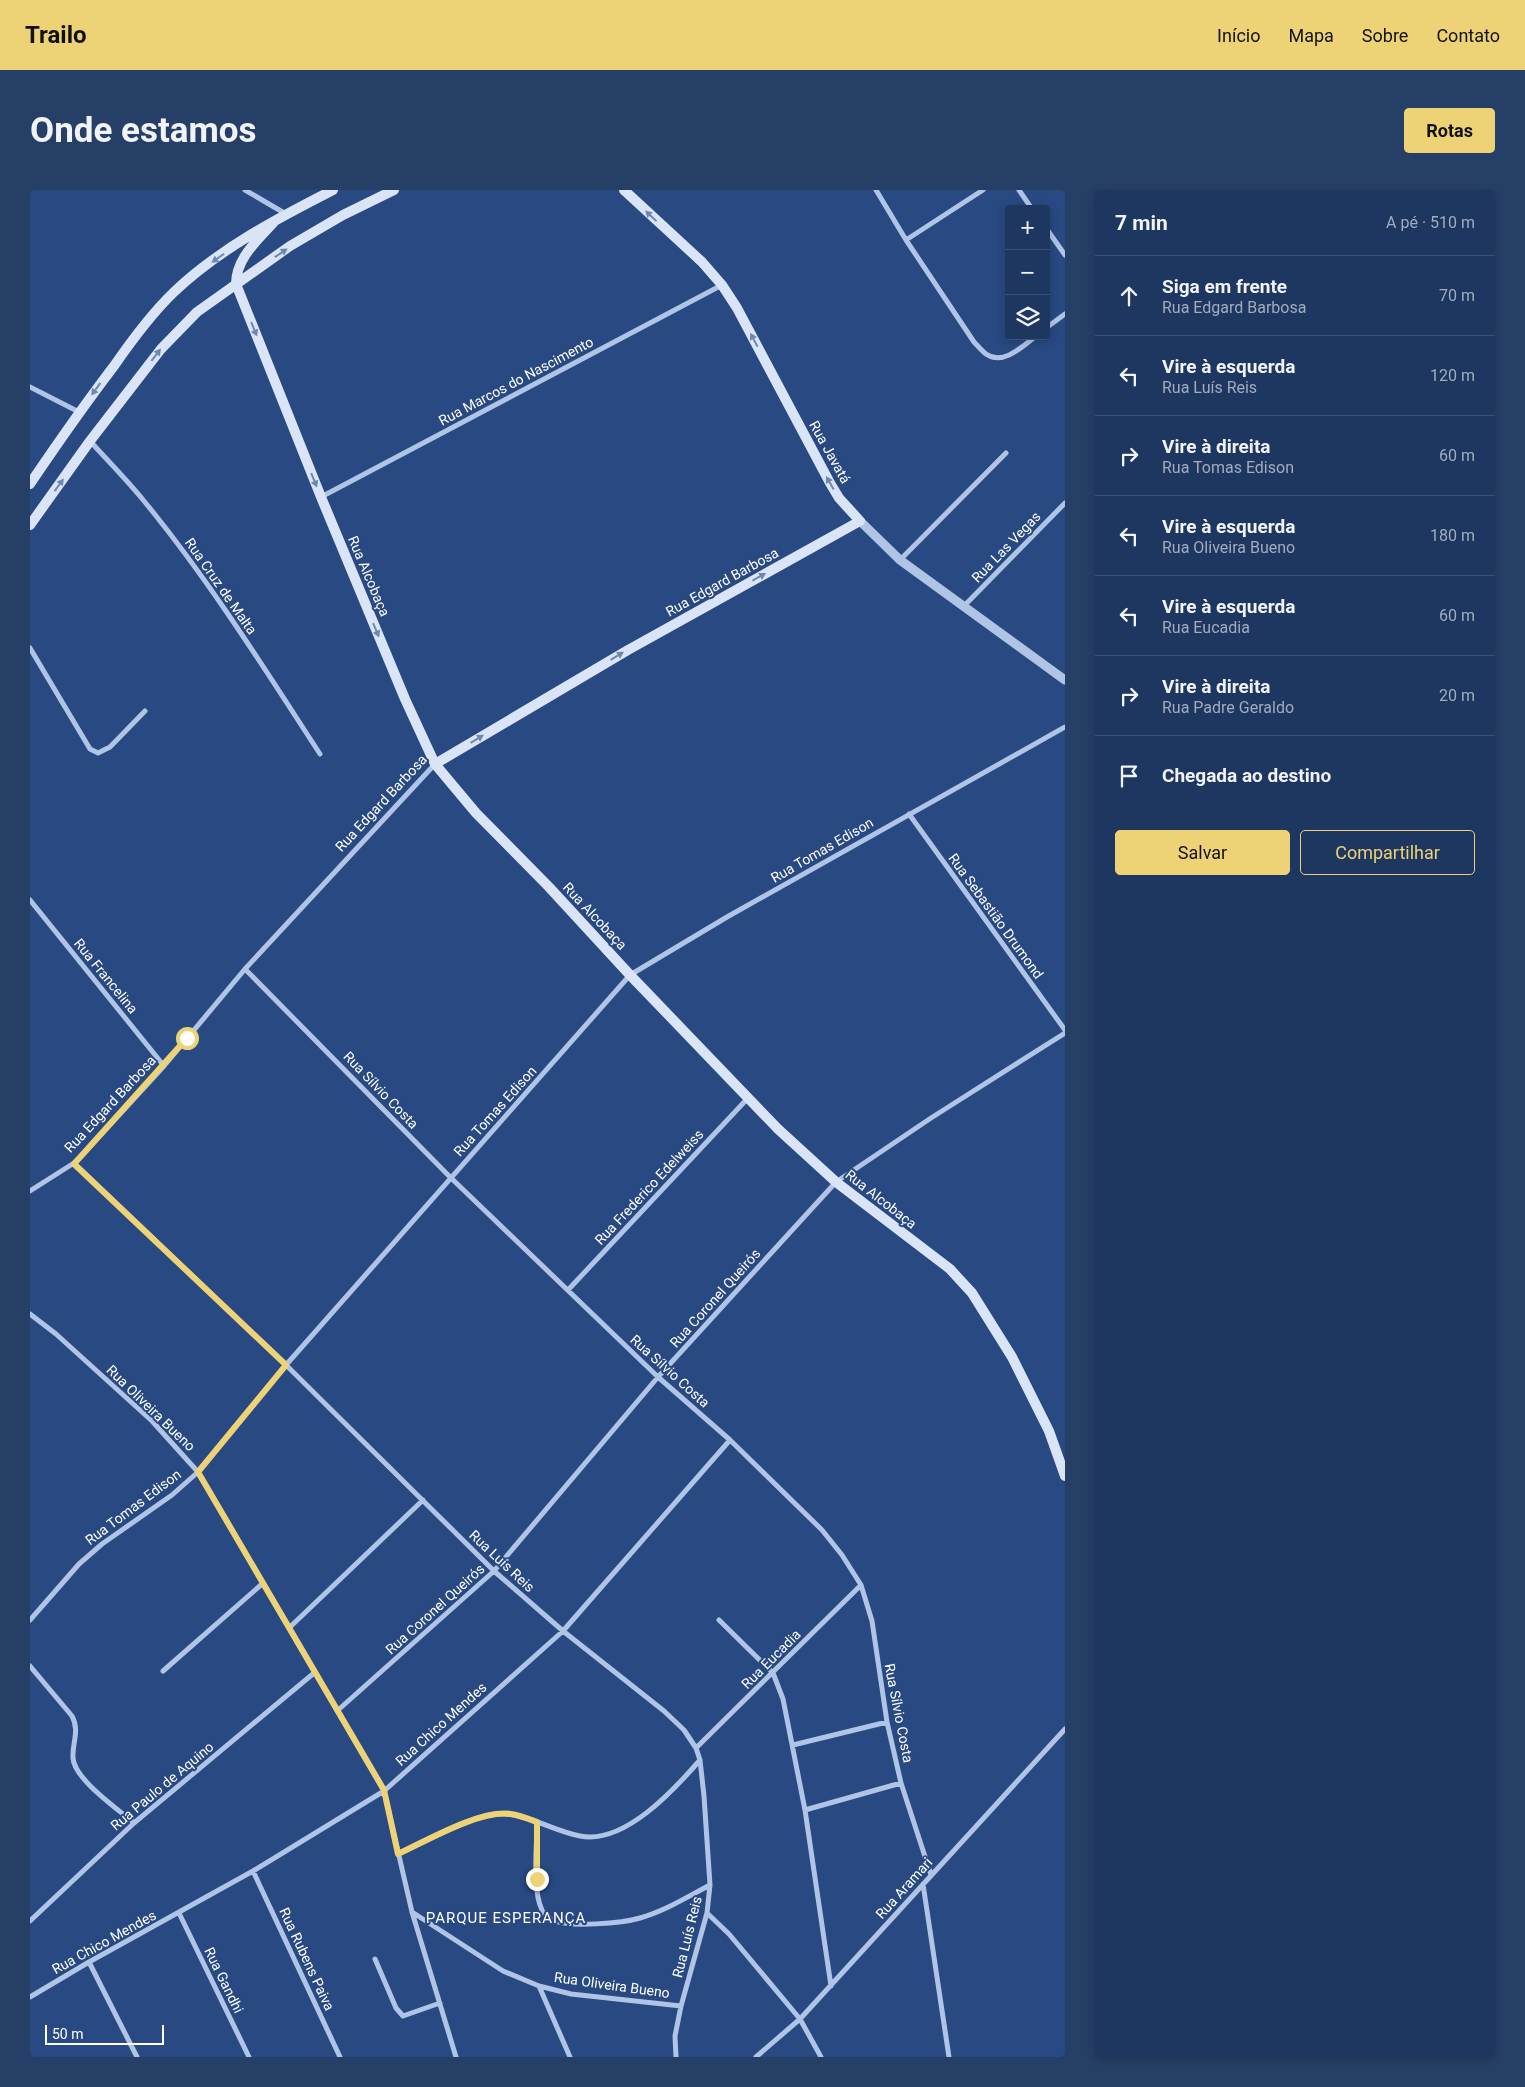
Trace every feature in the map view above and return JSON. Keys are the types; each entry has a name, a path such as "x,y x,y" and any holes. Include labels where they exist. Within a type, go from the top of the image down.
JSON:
{"main road":[{"path":"30,484 79,412 142,327 174,292 226,252 287,214 333,190"},
{"path":"30,525 161,349 197,312 290,246 394,190"},
{"name":"Rua Javatá","path":"624,190 702,262 722,285 737,308 830,483 860,521"},
{"path":"236,284 236,275 242,260 274,222"},
{"name":"Rua Alcobaça","path":"236,284 320,497 435,764 476,812 748,1098 836,1182 950,1269 972,1293 997,1330 1027,1386 1049,1430 1065,1476"},
{"name":"Rua Edgard Barbosa","path":"435,764 628,650 860,521"}],"street":[{"path":"245,190 287,214"},
{"path":"876,190 906,240 974,342 987,355 1000,358 1014,353 1031,340"},
{"path":"906,240 983,190"},
{"path":"1019,190 1029,205"},
{"path":"1050,234 1065,255"},
{"name":"Rua Marcos do Nascimento","path":"320,497 722,285"},
{"path":"1050,325 1065,314"},
{"path":"30,387 79,412"},
{"name":"Rua Cruz de Malta","path":"90,442 144,500 186,555 225,609 320,754"},
{"path":"900,560 1006,453"},
{"name":"Rua Las Vegas","path":"963,607 1065,503"},
{"name":"Rua Javatá","path":"860,521 900,560 1065,680"},
{"path":"30,648 90,749 94,752 98,754 110,747 145,711"},
{"name":"Rua Tomas Edison","path":"30,1620 78,1564 102,1544 172,1495 198,1472 286,1365 630,975 727,917 1065,727"},
{"name":"Rua Edgard Barbosa","path":"30,1191 74,1164 164,1066 245,969 435,764"},
{"name":"Rua Sebastião Drumond","path":"909,814 1065,1032"},
{"name":"Rua Francelina","path":"30,900 164,1066"},
{"name":"Rua Sílvio Costa","path":"245,969 450,1177 658,1378 730,1440 822,1530 842,1555 861,1584 872,1621 887,1722 901,1783 931,1875"},
{"name":"Rua Coronel Queirós","path":"338,1711 494,1571 658,1378 836,1182 1065,1032"},
{"name":"Rua Frederico Edelweiss","path":"568,1290 748,1098"},
{"name":"Rua Luís Reis","path":"74,1164 286,1365 494,1571 563,1631 664,1711 684,1730 696,1748 700,1760 710,1885 707,1913 681,2006 675,2036 674,2048 676,2057"},
{"name":"Rua Oliveira Bueno","path":"30,1314 56,1334 152,1421 198,1472 384,1790 412,1912 456,2057"},
{"name":"Rua Chico Mendes","path":"30,1997 253,1871 384,1790 563,1631 730,1440"},
{"path":"289,1628 423,1500"},
{"path":"163,1671 262,1584"},
{"name":"Rua Eucadia","path":"696,1748 861,1584"},
{"path":"719,1620 773,1673 783,1699 804,1810 831,1986"},
{"path":"30,1666 72,1716 76,1724 72,1756 76,1771 134,1823"},
{"name":"Rua Paulo de Aquino","path":"30,1921 134,1823 314,1673"},
{"path":"793,1745 887,1722"},
{"name":"Rua Aramari","path":"756,2057 800,2019 1065,1729"},
{"path":"398,1854 473,1820 494,1814 512,1814 580,1836 596,1838 615,1832 666,1797 700,1760"},
{"path":"804,1810 901,1783"},
{"path":"537,1822 537,1898 543,1912 553,1921 613,1923 640,1918 665,1908 710,1885"},
{"name":"Rua Rubens Paiva","path":"253,1871 340,2057"},
{"path":"923,1884 949,2057"},
{"name":"Rua Oliveira Bueno","path":"412,1912 502,1971 539,1986 571,1994 681,2006"},
{"name":"Rua Gandhi","path":"178,1913 249,2057"},
{"path":"707,1913 729,1934 800,2019 821,2057"},
{"path":"375,1958 396,2008 403,2016 440,2003"},
{"path":"89,1962 137,2057"},
{"path":"539,1986 570,2057"}],"district":[{"name":"PARQUE ESPERANÇA","path":"506,1918"}],"route":[{"path":"187,1038 164,1066 74,1164 286,1365 198,1472 384,1790 398,1854 473,1820 494,1814 512,1814 537,1822 537,1879"}]}
